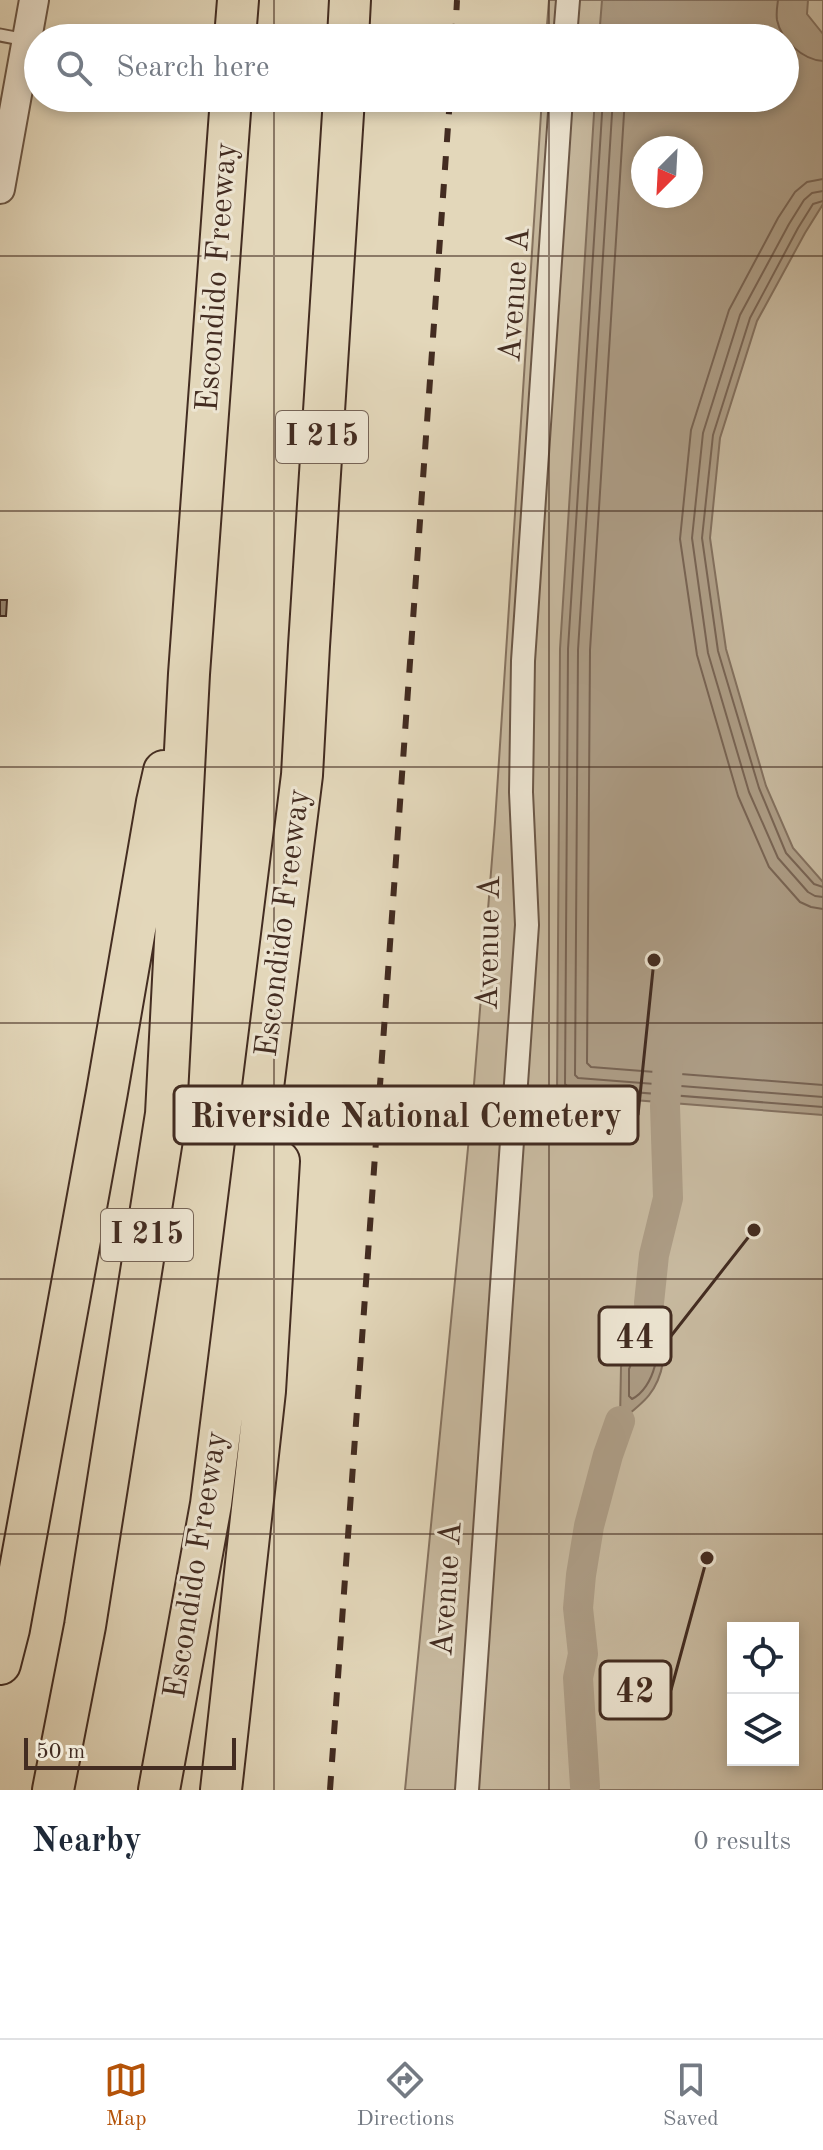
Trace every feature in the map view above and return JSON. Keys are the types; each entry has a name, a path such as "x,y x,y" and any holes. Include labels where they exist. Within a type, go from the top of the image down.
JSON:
{"highway":[{"path":"236,24 238,0"},
{"path":"349,24 350,0"},
{"name":"Escondido Freeway","path":"53,1790 85,1626 166,1114 189,674 230,112"},
{"name":"Escondido Freeway","path":"159,1790 211,1504 302,775 343,112"},
{"path":"0,1664 9,1629 107,1092 157,802 189,674"},
{"path":"221,1790 265,1391 302,775"}],"street":[{"path":"0,189 13,38 34,0"},
{"path":"566,24 568,0"},
{"name":"Avenue A","path":"467,1790 527,925 521,792 523,661 560,112"}],"shaded area":[{"path":"549,0 823,0 823,1790 405,1790 473,1097 495,822 541,112 799,112 799,24 547,24"}],"water":[{"path":"602,0 808,0 807,14 823,34 823,204 757,321 720,438 710,538 726,649 766,786 793,848 823,882 823,1115 557,1094 560,649 594,112 799,112 799,24 600,24"},
{"path":"649,1303 664,1331 661,1372 648,1396 620,1421 621,1367"}],"building":[{"path":"0,600 7,600 6,616 0,616"}],"waterway":[{"path":"649,1303 654,1255 668,1198 665,1106 668,1063"},
{"path":"585,1786 578,1678 583,1654 578,1608 581,1575 589,1526 620,1421"}],"railway":[{"path":"456,24 457,0"},
{"path":"330,1790 449,112"}],"place":[{"name":"Riverside National Cemetery","path":"654,960"},
{"name":"44","path":"754,1230"},
{"name":"42","path":"707,1558"}]}
